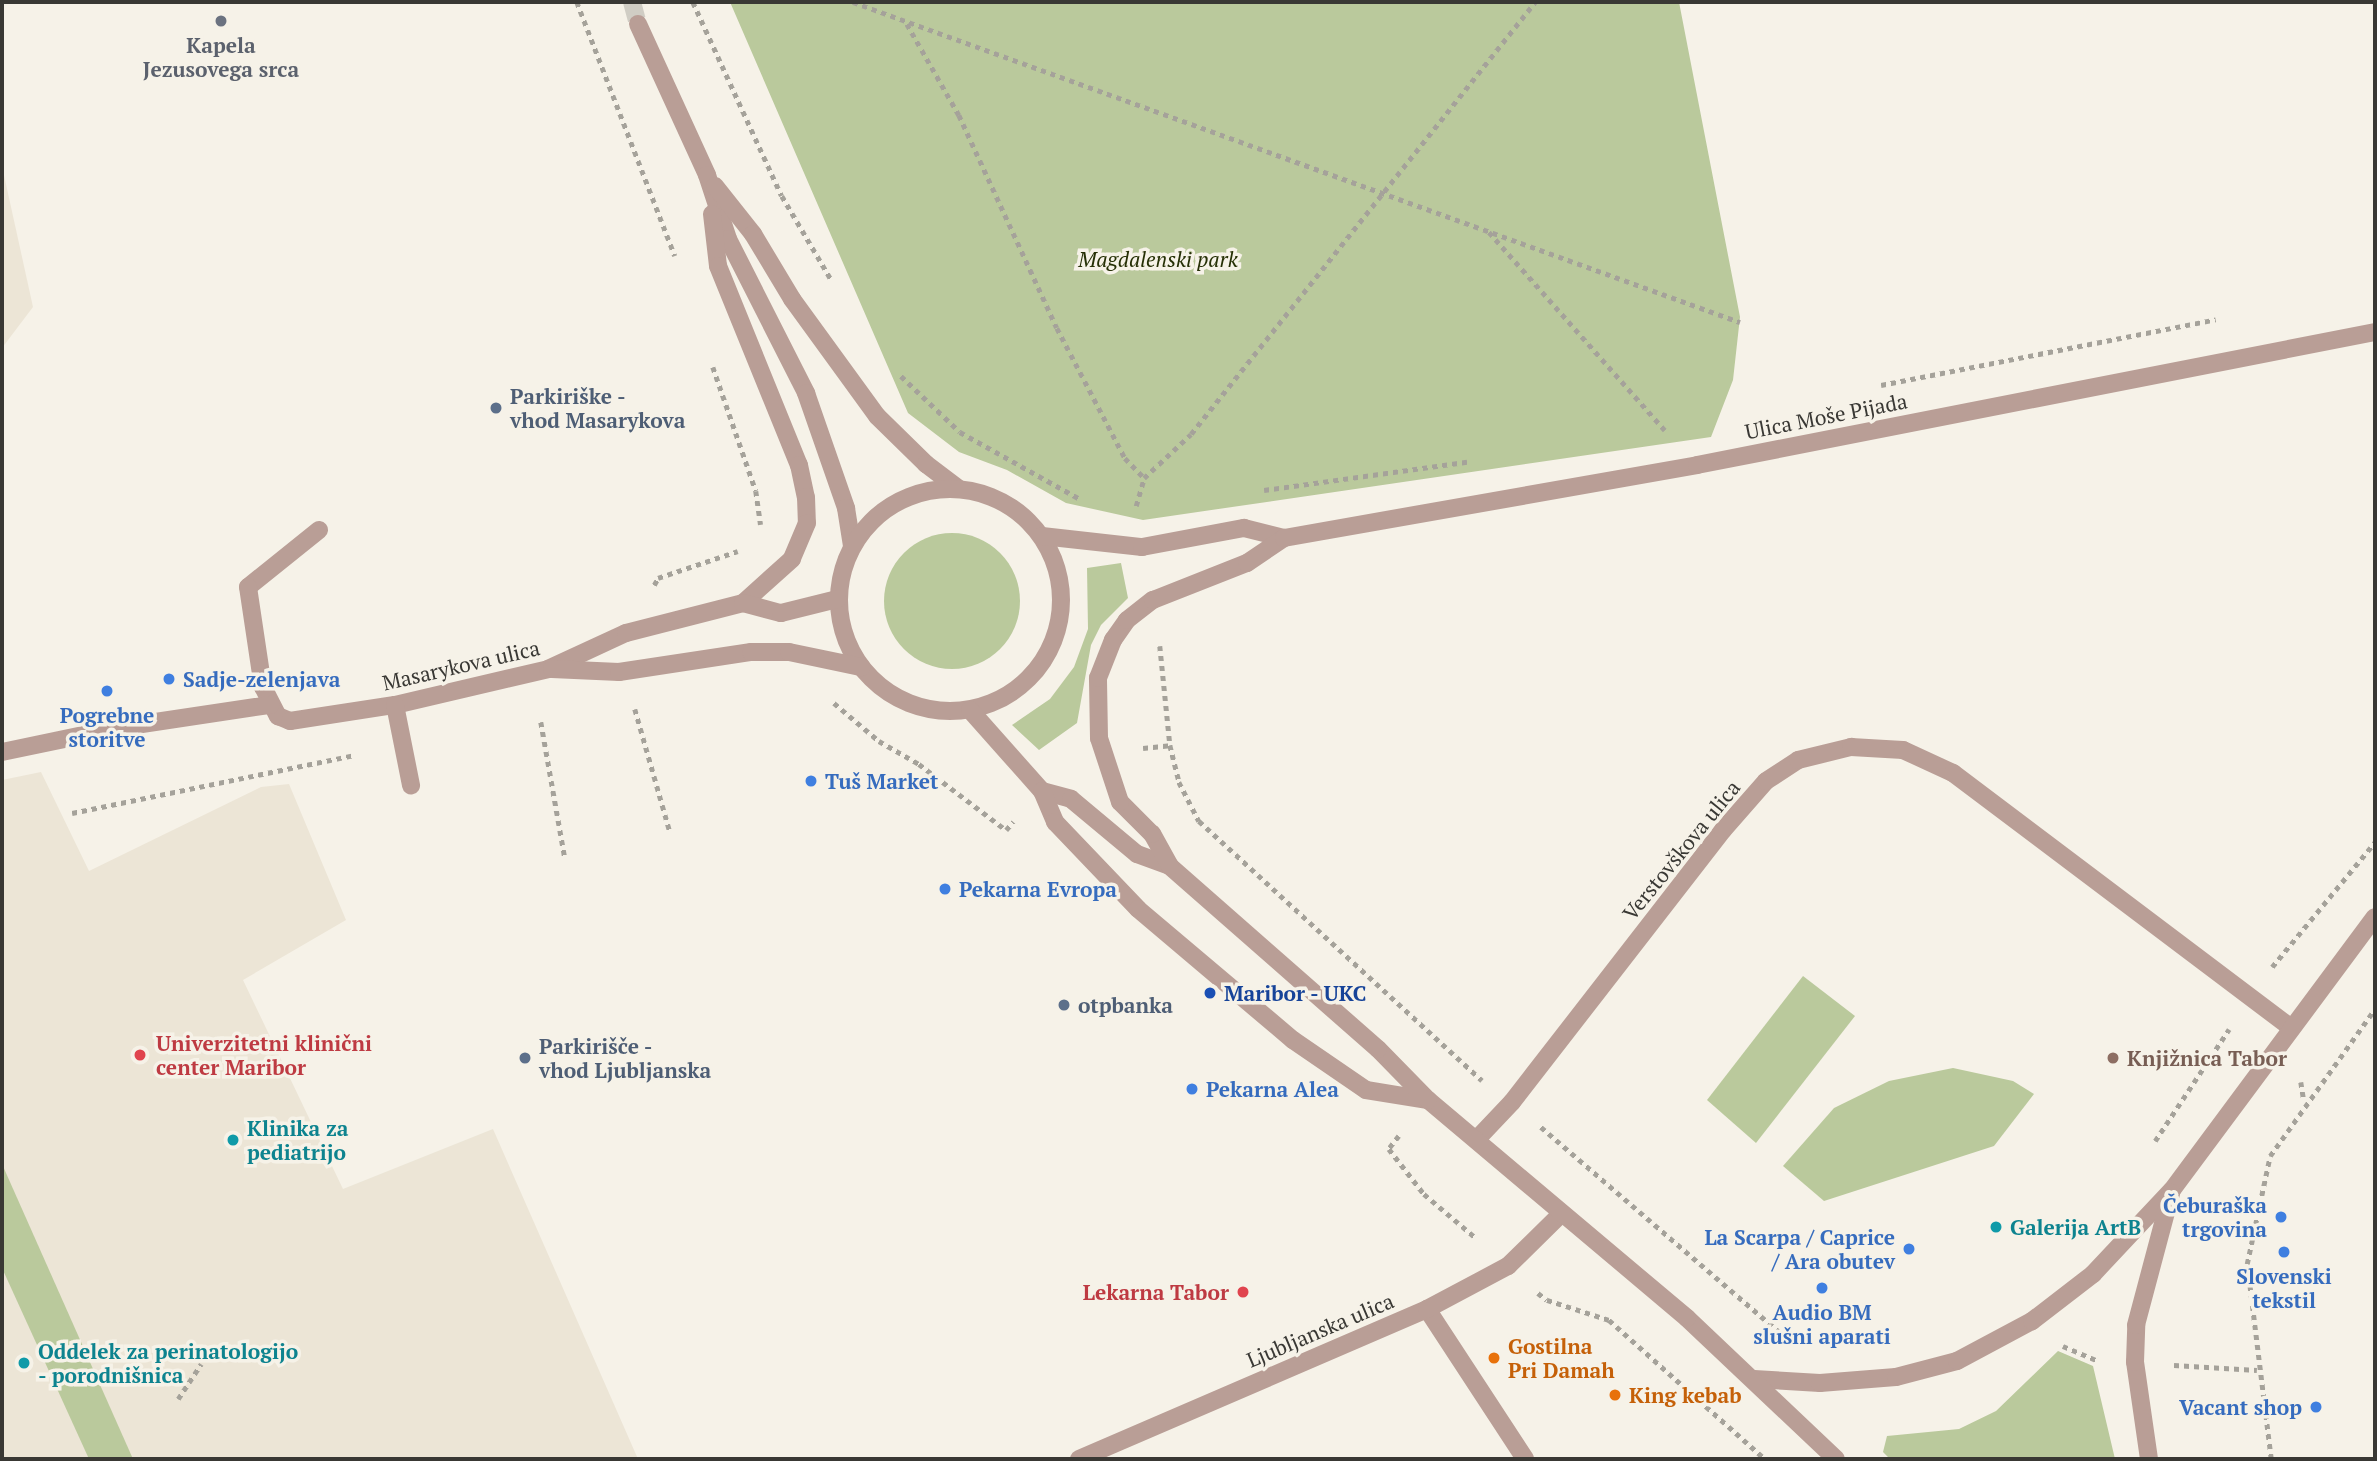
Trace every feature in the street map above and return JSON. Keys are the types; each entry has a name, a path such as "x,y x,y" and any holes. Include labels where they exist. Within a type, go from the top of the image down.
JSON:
{"street":[{"path":"638,24 706,175 728,239 806,393 846,508 852,545"},
{"path":"706,175 753,234 792,299 877,416 926,464 959,489"},
{"path":"706,175 718,266 799,465 806,497 807,523 792,559 743,603"},
{"name":"Ulica Moše Pijada","path":"1284,538 1697,465 2375,332"},
{"path":"936,489 959,489 1003,501 1042,536 1060,574 1060,620 1051,649 1025,682 1000,700 970,710 927,709 883,690 860,667 845,635 837,599 840,575 852,545 892,505 936,489"},
{"path":"1042,536 1142,547 1244,528 1284,538"},
{"path":"2,752 122,727 270,705 248,601 253,581 319,530"},
{"path":"1284,538 1247,563 1153,600 1127,620 1113,639 1098,678 1096,711 1109,775 1120,802 1152,834 1170,866 1378,1049 1428,1100 1477,1139 1754,1379 1836,1459"},
{"name":"Masarykova ulica","path":"270,705 278,716 290,721 311,721 395,705 548,669 626,633 743,603 781,613 837,599"},
{"path":"548,669 619,672 751,652 789,652 860,667"},
{"path":"395,705 411,785"},
{"path":"970,710 1042,791 1055,822 1138,909 1293,1041 1366,1090 1428,1100"},
{"name":"Verstovškova ulica","path":"1477,1139 1512,1102 1723,830 1766,781 1798,760 1851,747 1903,750 1952,773 2291,1028"},
{"path":"1042,791 1071,799 1137,854 1170,866"},
{"path":"1754,1379 1820,1383 1896,1377 1957,1361 2032,1321 2093,1274 2172,1190 2375,916"},
{"path":"2149,1459 2135,1362 2136,1325 2172,1190"},
{"name":"Ljubljanska ulica","path":"1079,1459 1427,1309 1508,1266 1562,1214"},
{"path":"1427,1309 1525,1459"}],"path":[{"path":"577,2 676,261"},
{"path":"692,2 782,196 834,284"},
{"path":"852,2 1384,190 1489,232 1740,322"},
{"path":"1136,506 1144,478 1191,434 1535,2"},
{"path":"906,23 959,116 1058,328 1119,446 1144,478"},
{"path":"1489,232 1669,434 1656,436"},
{"path":"712,363 756,491 762,514 759,533"},
{"path":"899,374 915,394 960,432 1090,504"},
{"path":"1259,491 1478,461"},
{"path":"1124,506 1148,505"},
{"path":"658,578 742,549"},
{"path":"1160,638 1170,745 1179,782 1199,821 1458,1062"},
{"path":"827,696 879,741 919,764 1006,830"},
{"path":"634,705 670,832"},
{"path":"541,722 565,858"},
{"path":"72,813 354,755"},
{"path":"2273,966 2375,842"},
{"path":"2271,1459 2247,1264 2270,1156 2304,1102 2375,1009"},
{"path":"2150,1149 2232,1025"},
{"path":"1542,1128 1797,1346"},
{"path":"1389,1149 1424,1194 1508,1266"},
{"path":"1547,1300 1609,1321 1765,1459"},
{"path":"178,1399 201,1364"}],"shaded area":[{"path":"2,166 33,307 2,348"},
{"name":"Univerzitetni klinični center Maribor","path":"41,772 89,871 261,787 289,784 346,920 243,980 343,1189 493,1129 638,1459 2,1459 2,780"}],"green space":[{"name":"Magdalenski park","path":"730,2 1679,2 1740,317 1733,380 1711,437 1143,520 1066,503 1007,470 959,452 908,413"},
{"path":"952,533 978,538 1000,553 1015,575 1020,601 1015,627 1000,649 978,664 952,669 926,664 904,649 889,627 884,601 889,575 904,553 926,538"},
{"path":"1121,563 1128,598 1101,625 1091,645 1077,723 1039,750 1012,725 1050,699 1074,667 1088,629 1087,568"},
{"path":"1803,976 1855,1016 1756,1143 1707,1100"},
{"path":"1953,1068 2013,1081 2034,1094 1994,1146 1824,1201 1783,1166 1834,1108 1889,1081"},
{"path":"2,1164 133,1459 89,1459 2,1268"},
{"path":"2058,1351 2093,1366 2115,1459 1890,1459 1883,1452 1887,1436 1959,1429 1996,1411"}],"tunnel":[{"path":"632,2 638,24"}],"place":[{"name":"Kapela Jezusovega srca","path":"221,21"},
{"name":"Parkiriške - vhod Masarykova","path":"496,408"},
{"name":"Sadje-zelenjava","path":"169,679"},
{"name":"Pogrebne storitve","path":"107,691"},
{"name":"Tuš Market","path":"811,781"},
{"name":"Pekarna Evropa","path":"945,889"},
{"name":"Maribor - UKC","path":"1210,993"},
{"name":"otpbanka","path":"1064,1005"},
{"name":"Univerzitetni klinični center Maribor","path":"140,1055"},
{"name":"Parkirišče - vhod Ljubljanska","path":"525,1058"},
{"name":"Knjižnica Tabor","path":"2113,1058"},
{"name":"Pekarna Alea","path":"1192,1089"},
{"name":"Klinika za pediatrijo","path":"233,1140"},
{"name":"Čeburaška trgovina","path":"2281,1217"},
{"name":"Galerija ArtB","path":"1996,1227"},
{"name":"La Scarpa / Caprice / Ara obutev","path":"1909,1249"},
{"name":"Slovenski tekstil","path":"2284,1252"},
{"name":"Audio BM slušni aparati","path":"1822,1288"},
{"name":"Lekarna Tabor","path":"1243,1292"},
{"name":"Gostilna Pri Damah","path":"1494,1358"},
{"name":"Oddelek za perinatologijo - porodnišnica","path":"24,1363"},
{"name":"King kebab","path":"1615,1395"},
{"name":"Vacant shop","path":"2316,1407"}]}
